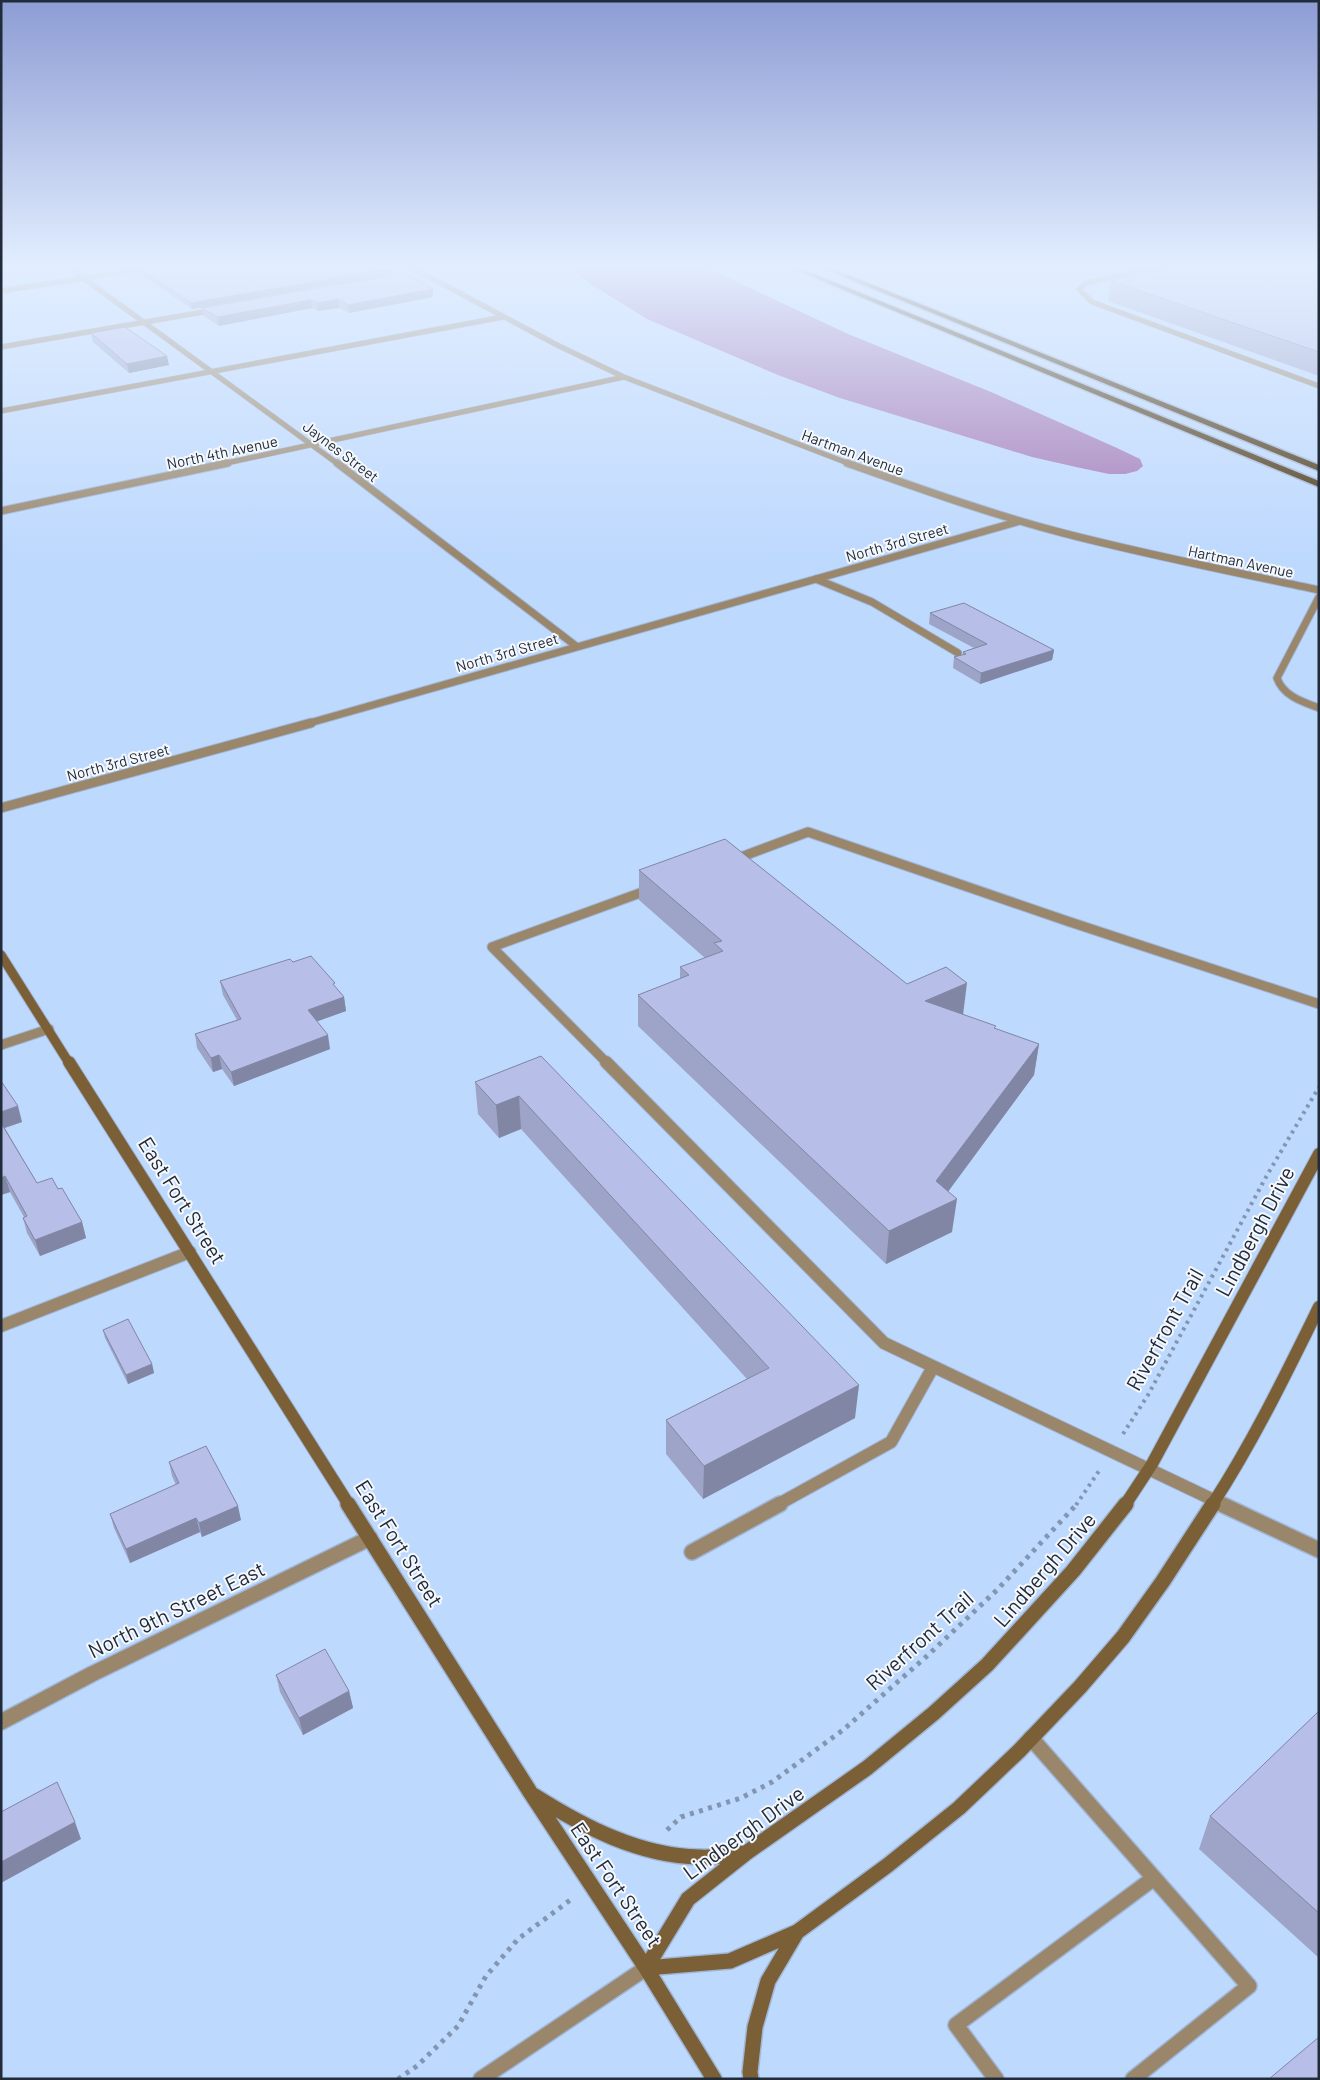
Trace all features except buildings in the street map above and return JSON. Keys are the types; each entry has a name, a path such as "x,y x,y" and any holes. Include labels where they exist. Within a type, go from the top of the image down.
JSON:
{"highway":[{"path":"1020,361 1319,484"},
{"path":"1055,361 1319,468"}],"street":[{"name":"Jaynes Street","path":"197,361 313,445 576,646"},
{"path":"1,411 269,361"},
{"name":"Hartman Avenue","path":"592,361 624,377 841,461 1020,521 1161,557 1319,590"},
{"path":"1252,361 1319,386"},
{"name":"North 4th Avenue","path":"1,511 624,377"},
{"name":"North 3rd Street","path":"1,808 340,715 576,646 1020,521"},
{"path":"816,579 872,602 958,653"},
{"path":"1319,597 1277,678 1278,684 1285,692 1319,708"},
{"path":"723,863 745,860 808,832 1067,921 1319,1004"},
{"path":"658,887 492,947 884,1343 1319,1550"},
{"name":"East Fort Street","path":"1,954 530,1792 646,1968 714,2079"},
{"path":"1,1046 49,1029"},
{"name":"Lindbergh Drive","path":"646,1968 688,1899 746,1853 866,1768 934,1713 987,1665 1073,1571 1118,1516 1149,1469 1319,1154"},
{"path":"1,1326 190,1252"},
{"path":"481,2079 646,1968 730,1960 797,1932 888,1865 959,1808 1080,1687 1123,1637 1163,1581 1215,1501 1264,1418 1319,1307"},
{"path":"692,1552 891,1442 933,1367"},
{"name":"North 9th Street East","path":"1,1722 92,1674 370,1538"},
{"path":"1030,1738 1249,1986 1133,2079"},
{"path":"530,1792 561,1813 592,1829 644,1848 692,1858 746,1853"},
{"path":"996,2079 956,2025 1154,1878"},
{"path":"751,2079 750,2072 755,2027 768,1981 797,1932"}],"path":[{"name":"Riverfront Trail","path":"644,1848 661,1837 681,1817 741,1798 772,1782 844,1730 997,1590 1076,1507 1148,1395 1266,1177 1319,1087"},
{"path":"398,2079 417,2066 458,2026 486,1976 518,1939 590,1885"}],"shaded area":[{"path":"745,361 915,361 991,392 1117,448 1140,459 1143,466 1137,471 1125,474 1109,474 1032,457 840,398"}]}
